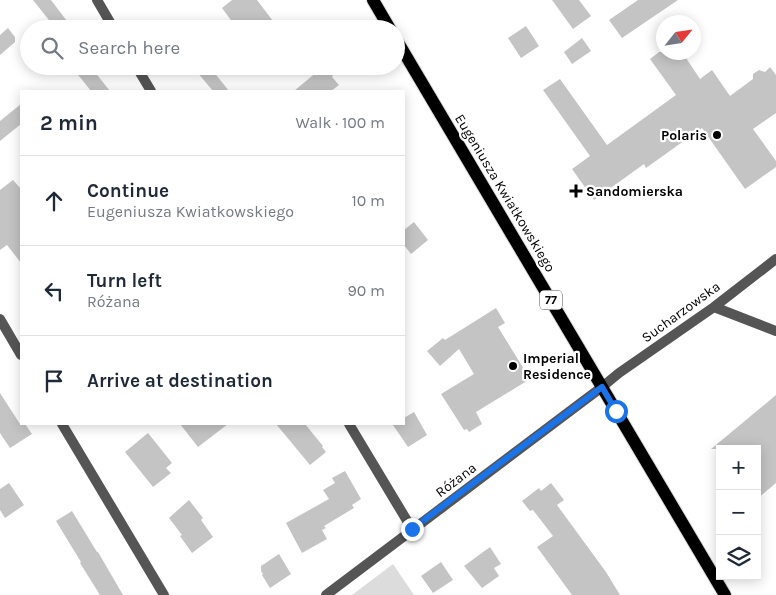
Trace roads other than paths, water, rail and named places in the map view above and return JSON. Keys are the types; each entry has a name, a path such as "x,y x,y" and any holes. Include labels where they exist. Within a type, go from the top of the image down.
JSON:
{"main road":[{"path":"373,0 385,20"},
{"name":"Eugeniusza Kwiatkowskiego","path":"405,54 725,595"}],"street":[{"path":"97,0 109,20"},
{"path":"141,75 150,90"},
{"name":"Sucharzowska","path":"602,387 619,373 714,307 776,259"},
{"path":"714,307 776,331"},
{"path":"0,319 20,353"},
{"name":"Różana","path":"326,595 602,387"},
{"path":"63,425 164,595"},
{"path":"350,425 412,529"}],"place":[{"name":"Polaris","path":"717,135"},
{"name":"Sandomierska","path":"576,191"},
{"name":"Imperial Residence","path":"513,366"}]}
